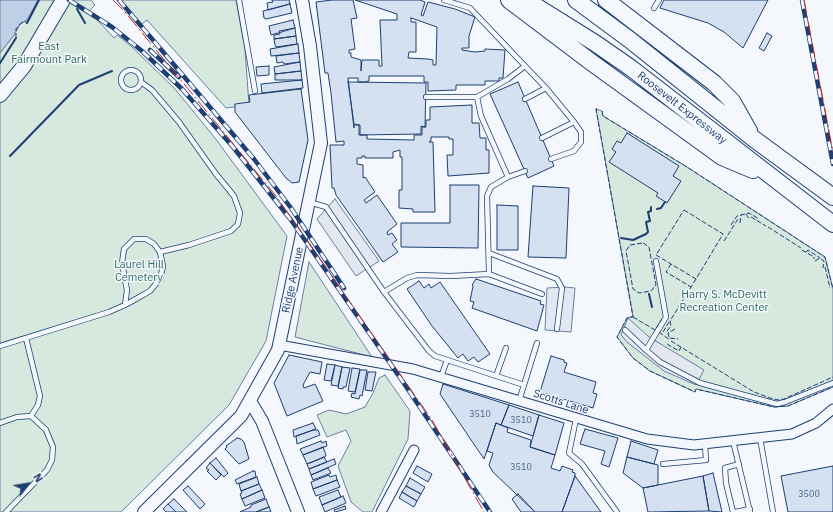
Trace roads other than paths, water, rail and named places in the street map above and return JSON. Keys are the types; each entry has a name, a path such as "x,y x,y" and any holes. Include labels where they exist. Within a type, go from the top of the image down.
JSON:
{"highway":[{"path":"509,0 590,62 722,157 771,177"},
{"name":"Roosevelt Expressway","path":"526,0 595,43 670,98 833,224"},
{"name":"Roosevelt Expressway","path":"576,0 594,12 754,139 833,197"},
{"path":"606,0 714,83 732,100 754,139"}],"main road":[{"path":"0,95 24,66 39,43 63,0"},
{"name":"Ridge Avenue","path":"144,512 234,423 250,402 279,345 309,202 321,136 308,30 302,0"},
{"path":"250,402 262,421 298,512"}],"street":[{"name":"Scotts Lane","path":"279,345 414,369 576,419 647,439 694,445 792,434 806,428 833,409"},
{"path":"381,512 414,450"}],"lane":[{"path":"239,0 255,91"},
{"path":"444,0 470,8 546,88 581,132 581,142 574,150 551,159"},
{"path":"654,8 659,0"},
{"path":"426,97 477,97 508,79 525,66"},
{"path":"141,82 138,87 129,89 124,86 122,78 124,72 133,70 140,76 141,82 152,90 179,122 216,174 234,196 240,213 238,224 227,233 160,252"},
{"path":"525,99 546,88"},
{"path":"477,97 481,116 508,177"},
{"path":"542,138 574,122"},
{"path":"489,274 488,196 491,187 508,177 525,171"},
{"path":"309,202 326,207 384,292 429,352 435,356 524,384"},
{"path":"0,346 94,317 125,305 147,293 157,284 163,270 160,252 154,244 142,238 134,239 126,246 122,258 127,290 125,305"},
{"path":"489,253 550,275 561,283 562,288 557,329"},
{"path":"646,350 666,317 656,261"},
{"path":"384,292 407,278 417,275 451,276 489,274 542,294"},
{"path":"624,330 666,366 700,383 777,404 833,382"},
{"path":"26,338 40,396 30,416"},
{"path":"519,401 537,343"},
{"path":"496,376 506,348"},
{"path":"441,377 447,360"},
{"path":"0,423 18,417 30,416 42,426 49,435 53,447 52,460 42,476 19,497 6,512"},
{"path":"576,419 570,453 582,464 617,512"},
{"path":"760,438 773,512"},
{"path":"733,441 739,464 750,510 734,512 726,483 725,468 739,464"},
{"path":"663,464 706,460 705,444"}],"water":[{"path":"0,0 38,0 27,20 20,24 14,35 0,53"}],"railway":[{"path":"69,0 112,27 142,51 182,89 233,147 291,220 403,382 490,512"},
{"path":"119,0 254,159 291,208 344,288"},
{"path":"802,0 833,164"},
{"path":"150,50 179,77"}],"park label":[{"name":"East Fairmount Park","path":"49,53"},
{"name":"Laurel Hill Cemetery","path":"139,271"},
{"name":"Harry S. McDevitt Recreation Center","path":"724,301"}]}
